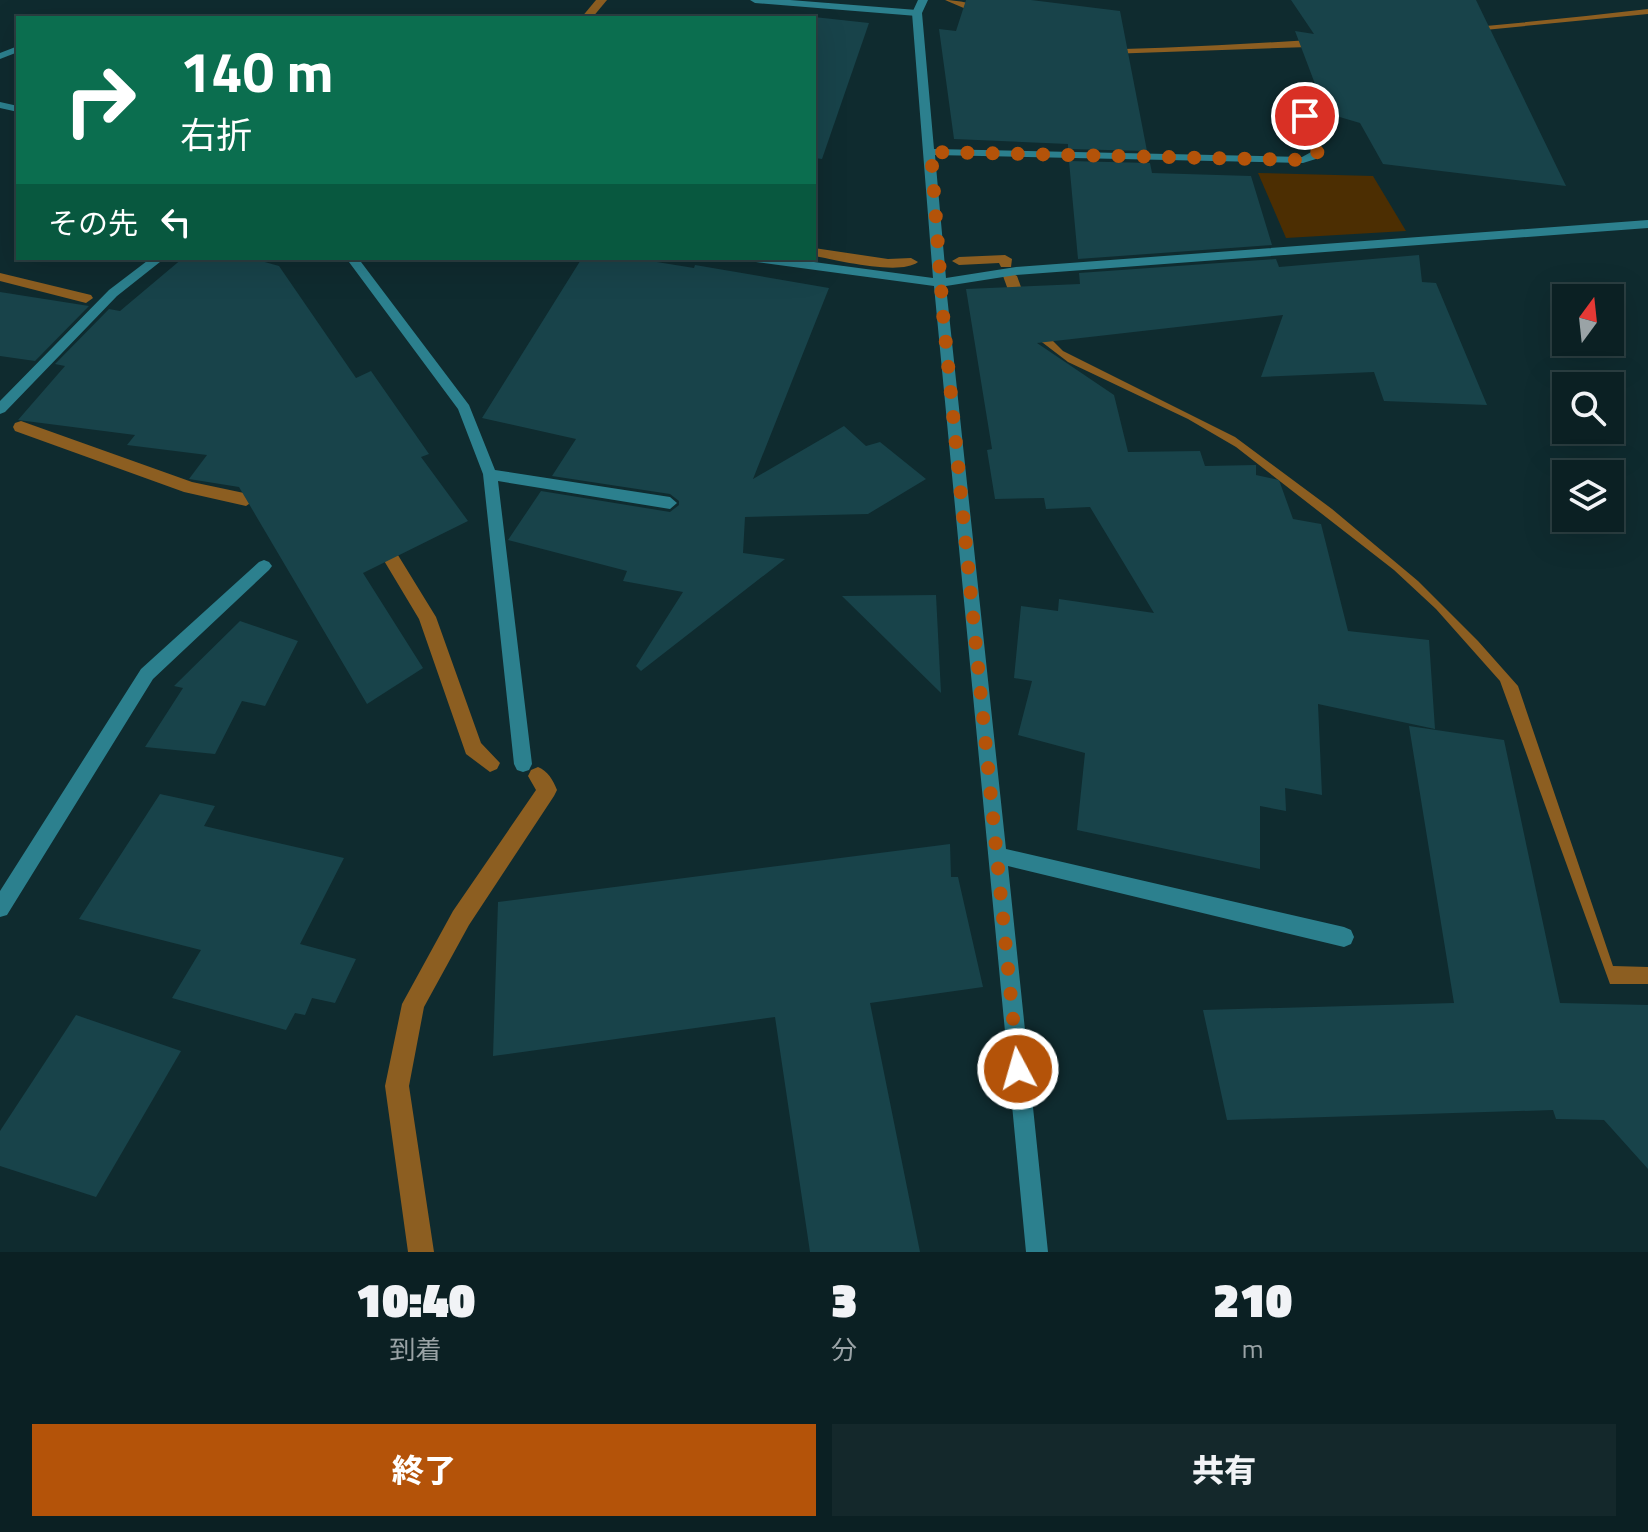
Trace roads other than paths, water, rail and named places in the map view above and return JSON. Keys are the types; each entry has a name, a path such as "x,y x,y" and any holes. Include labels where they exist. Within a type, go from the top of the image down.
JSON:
{"street":[{"path":"755,0 917,13"},
{"path":"923,0 917,13 940,283 1037,1252"},
{"path":"931,152 1303,160 1315,156 1318,151 1305,116"},
{"path":"771,260 940,283 1016,271 1648,224"},
{"path":"0,409 113,293 156,260"},
{"path":"353,260 464,408 490,474 523,764"},
{"path":"490,474 670,503"},
{"path":"0,908 147,674 264,566"},
{"path":"996,855 1344,937"}],"waterway":[{"path":"588,16 602,0"},
{"path":"816,252 888,263 911,262"},
{"path":"959,261 1005,259 1006,264"},
{"path":"1010,276 1022,309"},
{"path":"0,277 86,298"},
{"path":"21,427 190,488 246,500 265,487"},
{"path":"379,539 427,617 473,748 490,763"},
{"path":"421,1252 397,1086 413,1004 461,918 547,790 538,776"}]}
